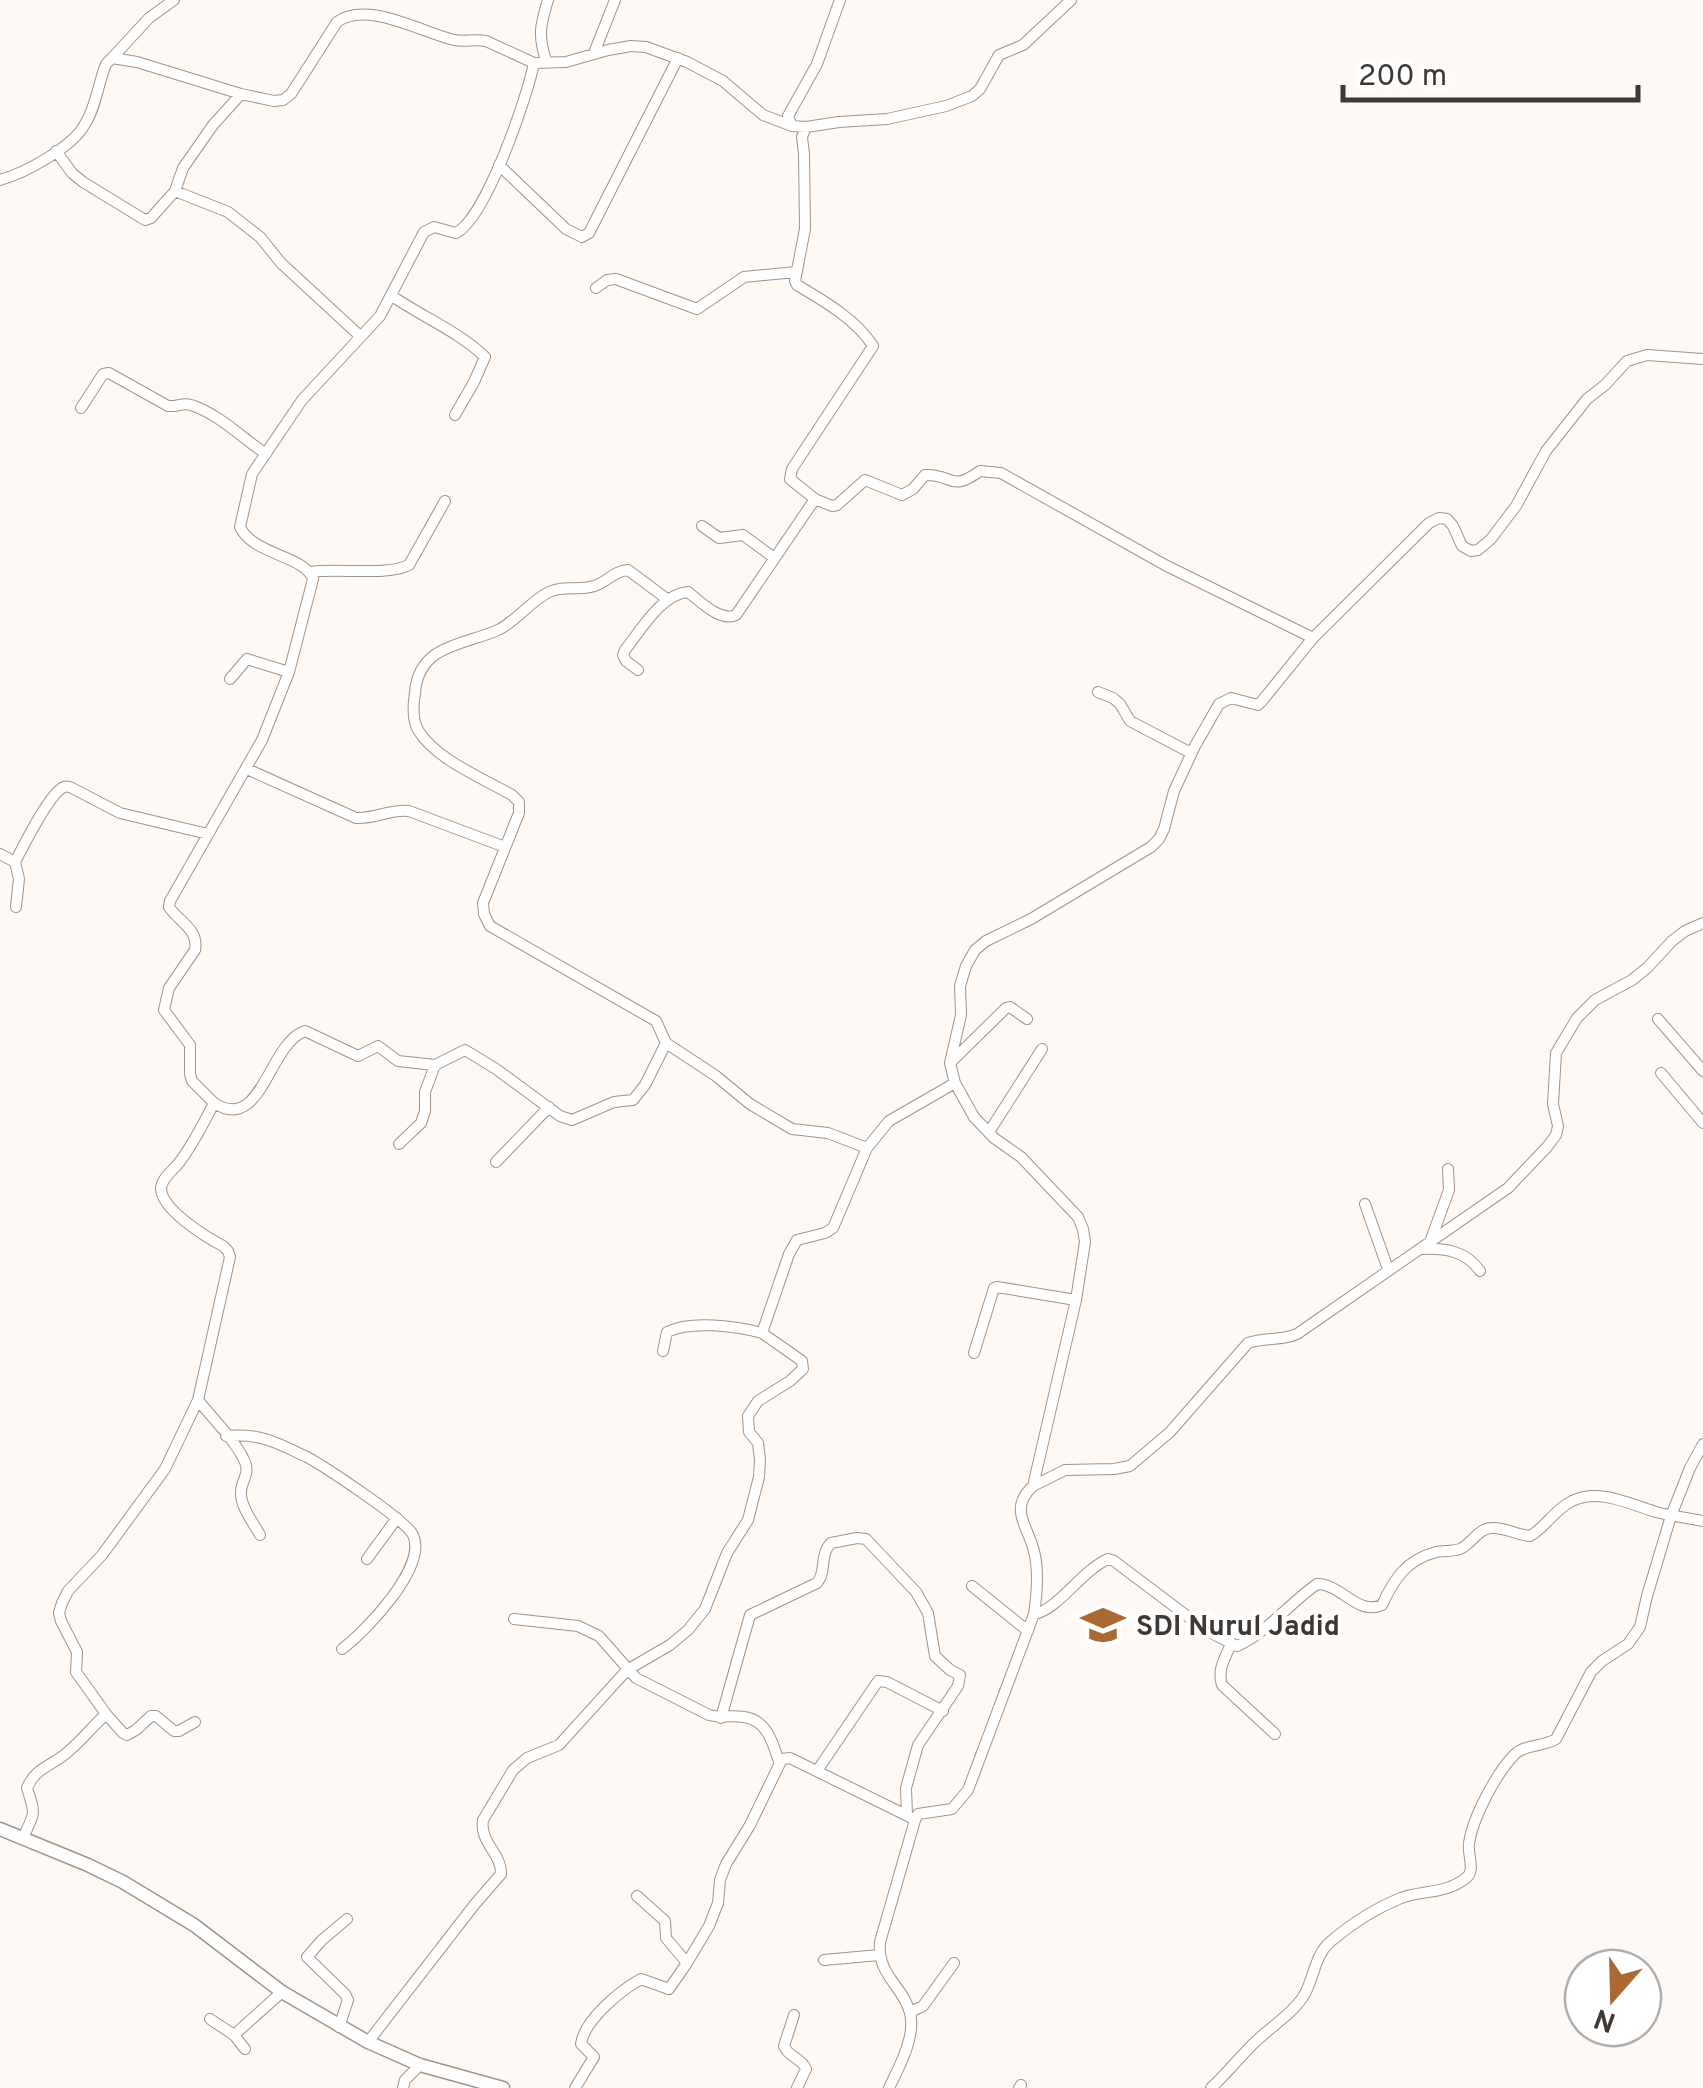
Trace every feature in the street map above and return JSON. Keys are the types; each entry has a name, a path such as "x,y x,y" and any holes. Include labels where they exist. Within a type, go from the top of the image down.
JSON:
{"street":[{"path":"0,180 23,173 80,132 102,73 112,58 149,18 174,0"},
{"path":"445,501 409,565 395,570 310,572 268,551 241,530 252,474 302,400 380,316 424,232 434,227 461,231 484,198 540,62 539,28 548,0"},
{"path":"594,53 616,0"},
{"path":"792,126 788,116 817,64 840,0"},
{"path":"112,58 274,101 288,97 337,22 351,14 377,16 461,42 486,42 540,62 566,62 632,46 658,50 722,81 763,115 806,127 887,119 972,96 998,55 1023,44 1071,0"},
{"path":"498,164 566,229 582,237 588,233 678,58"},
{"path":"56,151 83,182 145,220 152,218 175,190 182,168 241,94"},
{"path":"806,127 802,137 806,228 794,278 797,285 836,310 873,346 789,474 790,479 815,499 835,506 864,480 902,495 926,474 958,482 990,470 1165,565 1313,638"},
{"path":"175,190 228,212 260,237 306,287 360,336"},
{"path":"596,288 616,279 697,309 744,277 796,272"},
{"path":"392,296 485,357 454,415"},
{"path":"1033,1486 1076,1300 1084,1228 1021,1158 974,1116 954,1083 950,1062 960,1021 960,986 966,966 986,941 1151,847 1164,829 1174,791 1191,753 1219,704 1231,698 1258,705 1313,638 1429,523 1447,518 1462,546 1478,550 1516,506 1546,451 1587,400 1627,361 1647,356 1703,359"},
{"path":"82,408 104,374 109,373 168,406 196,407 266,454"},
{"path":"638,670 626,661 625,650 666,599 688,592 722,616 733,617 815,499"},
{"path":"702,526 719,538 743,535 774,557"},
{"path":"666,599 634,572 622,570 588,588 547,592 502,628 451,646 424,665 416,682 413,710 417,728 444,756 519,802 519,813 483,903 484,914 490,926 656,1021 666,1044 716,1076 750,1104 792,1129 828,1133 867,1148"},
{"path":"310,572 310,598 289,672 262,740 168,906 194,933 196,942 195,950 169,988 164,1007 190,1044 192,1080 223,1109 241,1109 260,1092 288,1043 305,1032 358,1056 378,1046 398,1060 435,1065 465,1050 560,1116 572,1120 614,1102 634,1100 666,1044"},
{"path":"230,680 247,659 289,672"},
{"path":"1098,692 1120,704 1130,720 1191,753"},
{"path":"247,769 356,818 409,810 505,847"},
{"path":"16,907 19,879 15,862 46,806 65,787 120,813 208,834"},
{"path":"0,854 15,862"},
{"path":"911,1818 923,1812 952,1809 968,1790 1034,1614 1036,1564 1020,1510 1026,1492 1065,1470 1130,1466 1170,1432 1248,1343 1298,1334 1508,1188 1556,1135 1556,1052 1577,1018 1596,1000 1647,968 1685,931 1703,923"},
{"path":"950,1062 1006,1008 1027,1019"},
{"path":"1658,1019 1703,1071"},
{"path":"989,1132 1042,1049"},
{"path":"399,1144 421,1123 425,1092 435,1065"},
{"path":"1661,1074 1703,1123"},
{"path":"762,1333 789,1254 797,1240 833,1228 867,1148 893,1118 954,1083"},
{"path":"195,1722 174,1731 151,1716 136,1730 123,1733 76,1672 77,1652 59,1613 68,1590 102,1554 160,1477 198,1400 230,1257 223,1246 180,1217 166,1202 161,1186 189,1150 214,1103"},
{"path":"496,1162 549,1108"},
{"path":"1426,1246 1450,1190 1448,1168"},
{"path":"1365,1204 1388,1269"},
{"path":"1426,1246 1466,1256 1480,1271"},
{"path":"974,1352 994,1288 1076,1300"},
{"path":"368,2042 501,1874 501,1864 482,1826 513,1770 526,1758 560,1745 627,1670 688,1630 704,1609 727,1553 748,1520 760,1460 758,1443 749,1432 748,1416 758,1400 802,1371 802,1360 762,1333 732,1326 672,1329 665,1338 663,1351"},
{"path":"198,1400 246,1464 248,1469 240,1492 260,1535"},
{"path":"226,1436 246,1434 266,1439 306,1457 412,1533 415,1541 403,1582 358,1638 342,1649"},
{"path":"1211,2088 1302,1998 1327,1944 1376,1910 1404,1897 1442,1891 1469,1876 1469,1839 1476,1818 1508,1764 1522,1749 1556,1739 1591,1672 1635,1636 1640,1627 1672,1516 1703,1444"},
{"path":"1034,1614 1048,1609 1085,1574 1114,1560 1207,1631 1237,1646 1317,1584 1331,1586 1355,1603 1378,1608 1398,1574 1420,1559 1457,1550 1486,1528 1530,1536 1557,1510 1588,1496 1607,1497 1703,1521"},
{"path":"367,1560 396,1518"},
{"path":"721,1718 750,1615 817,1584 824,1552 832,1543 863,1538 908,1581 928,1613 934,1656 960,1675 958,1686 918,1745 906,1788 911,1818 879,1955 883,1969 910,2012 912,2030 889,2088"},
{"path":"972,1586 1028,1631"},
{"path":"514,1619 578,1626 599,1636 636,1678 721,1718 757,1720 772,1739 779,1762 726,1864 718,1905 687,1963 668,1989 641,1979 606,2005 581,2038 594,2057 575,2088"},
{"path":"1231,1644 1220,1669 1222,1685 1275,1734"},
{"path":"817,1770 878,1681 943,1711"},
{"path":"23,1837 34,1815 27,1788 31,1778 67,1754 106,1714"},
{"path":"779,1762 790,1758 911,1818"},
{"path":"0,1829 123,1882 194,1925 282,1992 368,2042 420,2065 503,2088"},
{"path":"638,1896 665,1921 666,1938 687,1963"},
{"path":"340,2027 348,2004 345,1994 307,1957 348,1919"},
{"path":"824,1960 879,1955"},
{"path":"910,2012 924,2006 954,1962"},
{"path":"234,2035 282,1992"},
{"path":"794,2015 784,2046 806,2069 797,2088"},
{"path":"210,2019 234,2035 246,2049"},
{"path":"403,2088 405,2080 420,2065"}],"place":[{"name":"SDI Nurul Jadid","path":"1103,1625"}]}
